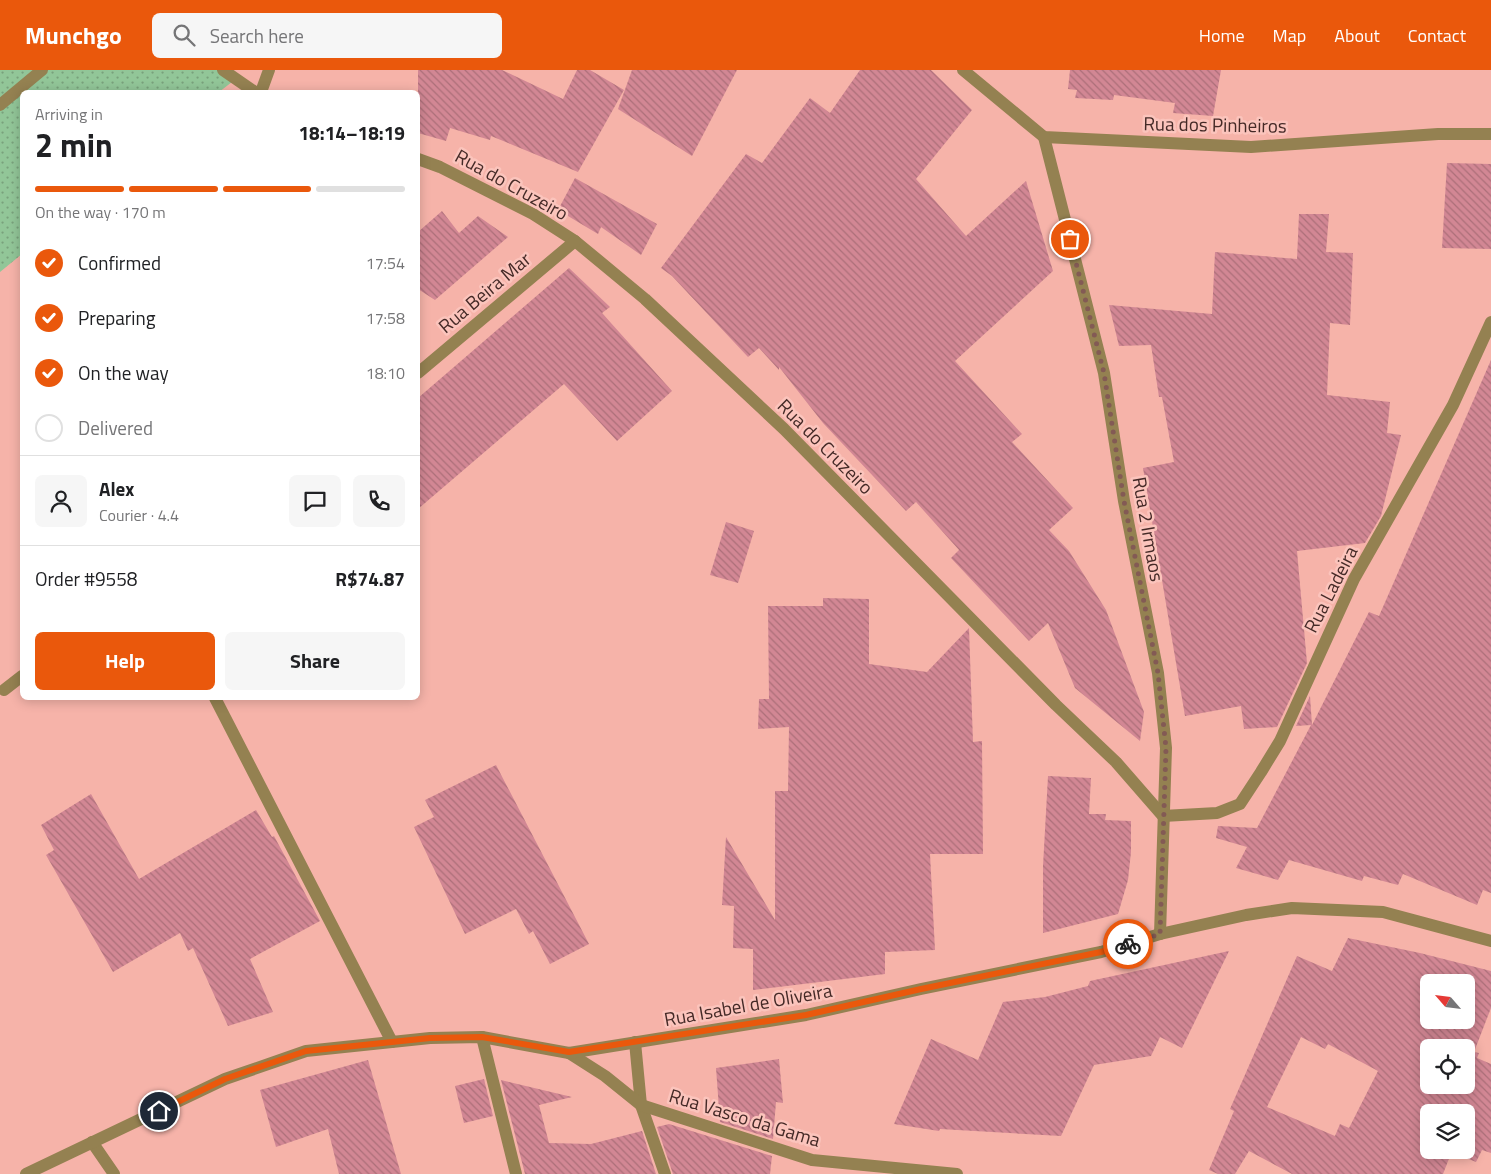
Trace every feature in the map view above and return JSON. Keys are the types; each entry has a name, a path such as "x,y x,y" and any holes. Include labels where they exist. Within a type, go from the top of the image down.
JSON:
{"street":[{"path":"0,105 42,70"},
{"path":"223,70 252,90"},
{"path":"261,90 269,70"},
{"path":"963,70 1044,137"},
{"name":"Rua dos Pinheiros","path":"1044,137 1250,147 1438,134 1491,134"},
{"name":"Rua 2 Irmaos","path":"1044,137 1104,373 1124,501 1158,673 1166,748 1160,934"},
{"name":"Rua do Cruzeiro","path":"420,160 482,187 532,214 575,241 645,299 778,423 1056,705 1116,762 1163,816"},
{"name":"Rua Beira Mar","path":"420,371 575,241"},
{"name":"Rua Ladeira","path":"1163,816 1217,813 1240,804 1280,741 1354,579 1453,405 1491,322"},
{"path":"4,690 20,678"},
{"path":"216,700 392,1042"},
{"name":"Rua Isabel de Oliveira","path":"26,1174 225,1079 306,1051 430,1038 482,1037 569,1052 806,1015 1101,952 1160,934 1246,915 1292,908 1383,912 1491,941"},
{"path":"482,1037 516,1174"},
{"path":"635,1042 641,1105 665,1174"},
{"name":"Rua Vasco da Gama","path":"569,1052 641,1105 812,1160 957,1174"},
{"path":"92,1142 114,1174"}],"green space":[{"path":"0,70 220,70 232,82 222,90 20,90 20,256 0,272"}],"building":[{"path":"418,70 502,70 563,99 577,70 590,70 624,90 578,172 491,136 490,140 450,128 446,141 420,134 420,90 418,90"},
{"path":"632,70 737,70 692,156 618,109"},
{"path":"860,70 931,70 972,110 916,179 966,236 1026,181 1053,271 955,361 1022,434 1012,442 1073,508 1049,530 1069,551 1106,610 1144,712 1140,741 1075,688 1048,623 1029,641 951,558 959,550 916,502 906,511 823,423 779,367 779,370 759,348 748,357 672,276 661,268 746,154 762,163 810,98 830,113"},
{"path":"1070,70 1221,70 1213,116 1173,113 1175,103 1114,95 1113,100 1075,98 1077,90 1068,89"},
{"path":"1447,163 1491,164 1491,249 1442,248"},
{"path":"575,178 657,224 641,255 601,227 598,234 558,210"},
{"path":"442,211 459,233 478,216 508,237 435,300 420,290 420,230"},
{"path":"1299,214 1329,214 1326,252 1353,253 1350,325 1330,323 1327,395 1390,402 1387,433 1401,435 1381,516 1365,543 1297,551 1307,663 1277,727 1244,729 1241,706 1185,716 1143,468 1174,462 1162,397 1159,397 1151,345 1119,346 1109,305 1212,314 1215,252 1297,259"},
{"path":"569,268 610,307 602,313 672,391 617,441 564,384 420,507 420,396"},
{"path":"1491,360 1491,893 1483,890 1477,905 1403,874 1398,885 1364,876 1362,881 1289,860 1278,880 1236,868 1247,847 1216,838 1218,826 1257,828 1311,725 1296,726 1310,696 1312,725 1369,612 1379,616"},
{"path":"726,522 754,531 738,583 710,575"},
{"path":"823,598 869,599 869,664 927,672 969,628 973,742 982,741 983,854 930,854 935,950 885,952 885,974 753,990 753,949 733,948 734,906 722,905 726,837 775,920 775,791 788,791 789,727 758,729 759,699 769,699 768,606 823,606"},
{"path":"496,765 589,944 550,964 533,931 529,934 516,909 465,934 414,827 434,817 425,800"},
{"path":"1048,776 1091,778 1089,814 1106,814 1105,820 1131,821 1131,852 1128,880 1118,914 1043,933 1043,866"},
{"path":"91,794 139,879 256,810 272,837 274,836 320,921 250,959 273,1012 228,1026 193,948 188,951 180,933 113,972 46,855 54,850 41,825"},
{"path":"1348,938 1420,953 1491,971 1491,1008 1475,1049 1475,1039 1420,1039 1420,1094 1475,1094 1475,1052 1479,1053 1477,1058 1491,1064 1491,1153 1482,1150 1476,1162 1468,1159 1475,1159 1475,1104 1420,1104 1420,1159 1449,1159 1443,1174 1292,1174 1249,1151 1235,1174 1218,1174 1209,1170 1234,1111 1230,1109 1297,956 1332,971","holes":["1301,1037 1325,1049 1328,1044 1378,1071 1349,1128 1340,1124 1335,1136 1267,1107"]},
{"path":"1229,951 1182,1048 1160,1037 1151,1056 1094,1065 1061,1136 940,1129 939,1131 894,1124 931,1039 978,1060 1003,1002 1045,997 1088,986 1090,981"},
{"path":"779,1059 783,1103 776,1102 773,1139 720,1122 716,1068"},
{"path":"368,1060 401,1174 339,1174 328,1129 276,1147 260,1090"},
{"path":"484,1079 493,1116 464,1123 455,1086"},
{"path":"501,1080 572,1097 539,1105 549,1143 591,1144 642,1131 656,1174 525,1174"},
{"path":"669,1124 772,1156 770,1174 673,1174 657,1127"}],"way so far":[{"path":"1070,239 1104,373 1124,501 1158,673 1166,748 1160,934 1128,944"}],"route":[{"path":"159,1111 225,1079 306,1051 430,1038 482,1037 569,1052 806,1015 1101,952 1128,944"}]}
